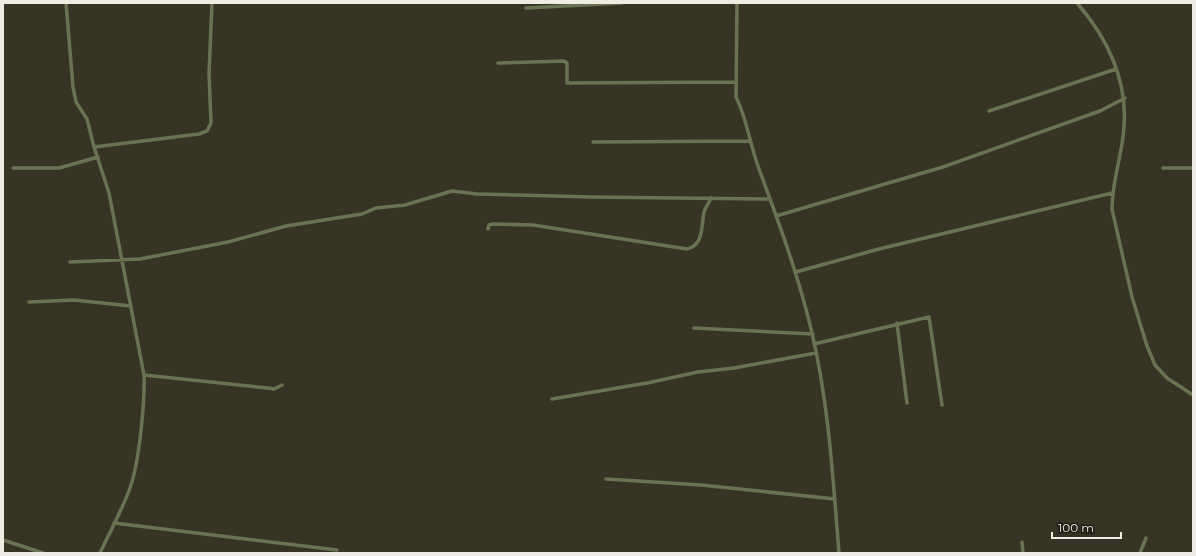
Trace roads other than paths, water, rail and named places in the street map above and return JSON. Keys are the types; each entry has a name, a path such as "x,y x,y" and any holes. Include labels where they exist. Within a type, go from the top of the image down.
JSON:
{"street":[{"path":"66,3 73,88 76,102 87,118 94,147 109,193 132,306 144,376 142,408 130,488 100,553"},
{"path":"94,147 199,134 207,131 211,123 209,73 212,3"},
{"path":"526,8 622,3"},
{"path":"737,3 736,97 741,107 750,141 796,272 812,334 823,390 835,499 839,553"},
{"path":"1078,3 1097,30 1122,82 1125,98 1123,138 1112,192 1112,209 1132,297 1147,346 1156,364 1167,378 1193,395"},
{"path":"498,63 564,60 567,63 566,82 736,82"},
{"path":"989,111 1116,69"},
{"path":"776,216 943,167 1100,111 1125,98"},
{"path":"593,142 750,141"},
{"path":"13,168 59,168 98,157"},
{"path":"1163,168 1193,168"},
{"path":"70,262 107,262 122,259 140,259 228,242 286,226 362,214 376,208 410,204 438,194 452,191 477,194 770,199"},
{"path":"796,272 879,249 1112,192"},
{"path":"488,229 489,225 493,224 533,225 687,249 694,247 699,242 704,211 711,198"},
{"path":"29,302 74,300 132,306"},
{"path":"814,344 929,316 942,404"},
{"path":"897,324 907,403"},
{"path":"694,328 812,334"},
{"path":"552,399 647,383 698,372 734,368 816,353"},
{"path":"144,376 267,388 274,388 282,385"},
{"path":"606,479 701,485 835,499"},
{"path":"114,523 337,550"},
{"path":"1140,553 1146,538"},
{"path":"3,540 43,553"},
{"path":"1022,542 1023,553"}]}
